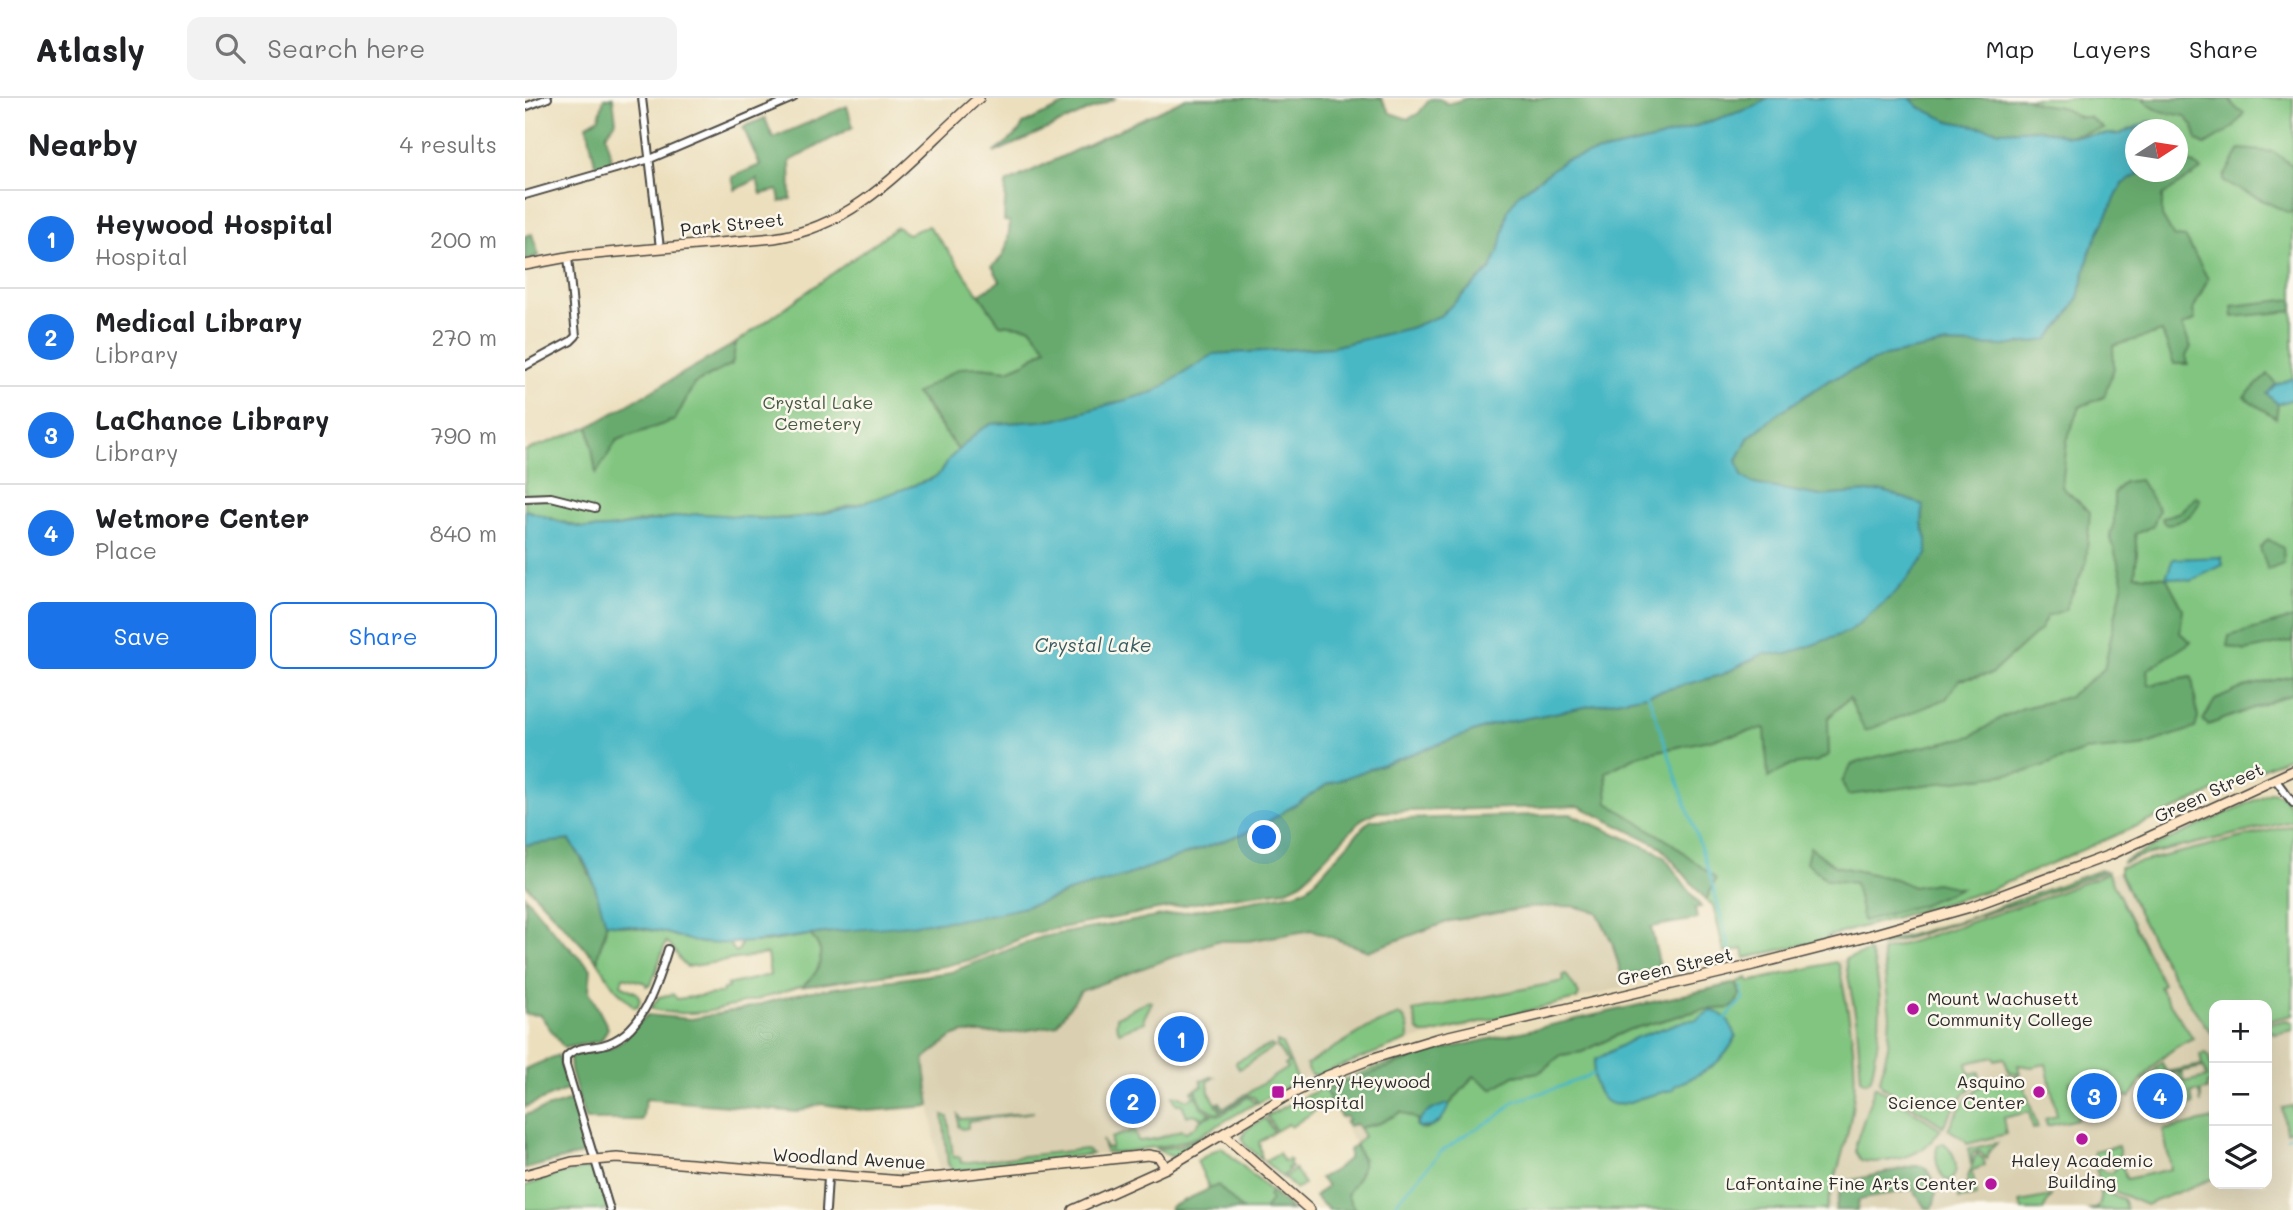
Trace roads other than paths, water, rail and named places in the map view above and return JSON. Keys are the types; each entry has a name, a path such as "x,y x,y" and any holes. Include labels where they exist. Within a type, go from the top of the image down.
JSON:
{"street":[{"path":"525,107 548,98"},
{"path":"642,98 660,248"},
{"path":"525,195 650,159 793,98"},
{"name":"Park Street","path":"525,265 568,257 797,234 871,197 979,98"},
{"path":"525,366 568,343 576,335 568,257"},
{"path":"525,498 551,497 595,508"},
{"name":"Green Street","path":"1073,1210 1166,1168 1310,1084 1374,1058 1436,1039 1745,967 1959,910 2110,855 2293,771"},
{"path":"2275,779 2293,803"},
{"path":"610,1210 566,1065 566,1057 575,1049 616,1040 624,1033 647,1007 668,949"},
{"path":"1223,1134 1310,1210"},
{"name":"Woodland Avenue","path":"525,1175 554,1166 595,1159 628,1158 828,1177 924,1181 1148,1155 1159,1157 1166,1168"},
{"path":"826,1210 828,1177"}],"water":[{"name":"Crystal Lake","path":"1769,98 1910,98 1920,108 1949,121 2001,131 2039,129 2067,136 2125,132 2126,182 2122,184 2090,251 2079,297 2047,340 2004,346 1946,344 1885,356 1828,381 1780,412 1748,438 1737,460 1742,476 1754,484 1820,496 1883,491 1923,505 1922,524 1927,540 1927,555 1895,593 1850,631 1788,654 1763,654 1721,675 1646,695 1492,725 1328,784 1256,829 1043,902 958,920 757,942 701,943 654,930 606,923 590,871 570,840 525,845 525,510 587,528 628,525 699,514 774,519 834,511 929,480 938,475 949,459 979,431 991,424 1055,420 1154,392 1214,354 1332,347 1410,328 1440,316 1491,269 1501,244 1508,210 1519,194 1565,160 1657,139 1754,107"},
{"path":"2293,378 2293,399 2278,404 2267,394 2276,384"},
{"path":"2221,557 2223,565 2190,581 2166,577 2173,559"},
{"path":"1710,1011 1723,1016 1736,1036 1719,1061 1676,1085 1672,1090 1622,1104 1607,1102 1599,1093 1594,1079 1595,1060 1635,1038 1687,1020 1696,1020"},
{"path":"1449,1105 1441,1120 1433,1126 1417,1127 1420,1118"}],"waterway":[{"path":"1648,694 1708,869 1731,954"},
{"path":"1725,1019 1743,999 1742,987"},
{"path":"1390,1210 1441,1152 1496,1118 1515,1101 1593,1074"},
{"path":"2287,1137 2293,1134"}],"place":[{"name":"Mount Wachusett Community College","path":"1913,1009"},
{"name":"Heywood Hospital","path":"1181,1039"},
{"name":"Henry Heywood Hospital","path":"1278,1092"},
{"name":"Asquino Science Center","path":"2039,1092"},
{"name":"LaChance Library","path":"2094,1096"},
{"name":"Wetmore Center","path":"2160,1096"},
{"name":"Medical Library","path":"1133,1101"},
{"name":"Haley Academic Building","path":"2082,1139"},
{"name":"LaFontaine Fine Arts Center","path":"1991,1184"}],"park label":[{"name":"Crystal Lake Cemetery","path":"818,413"}]}
